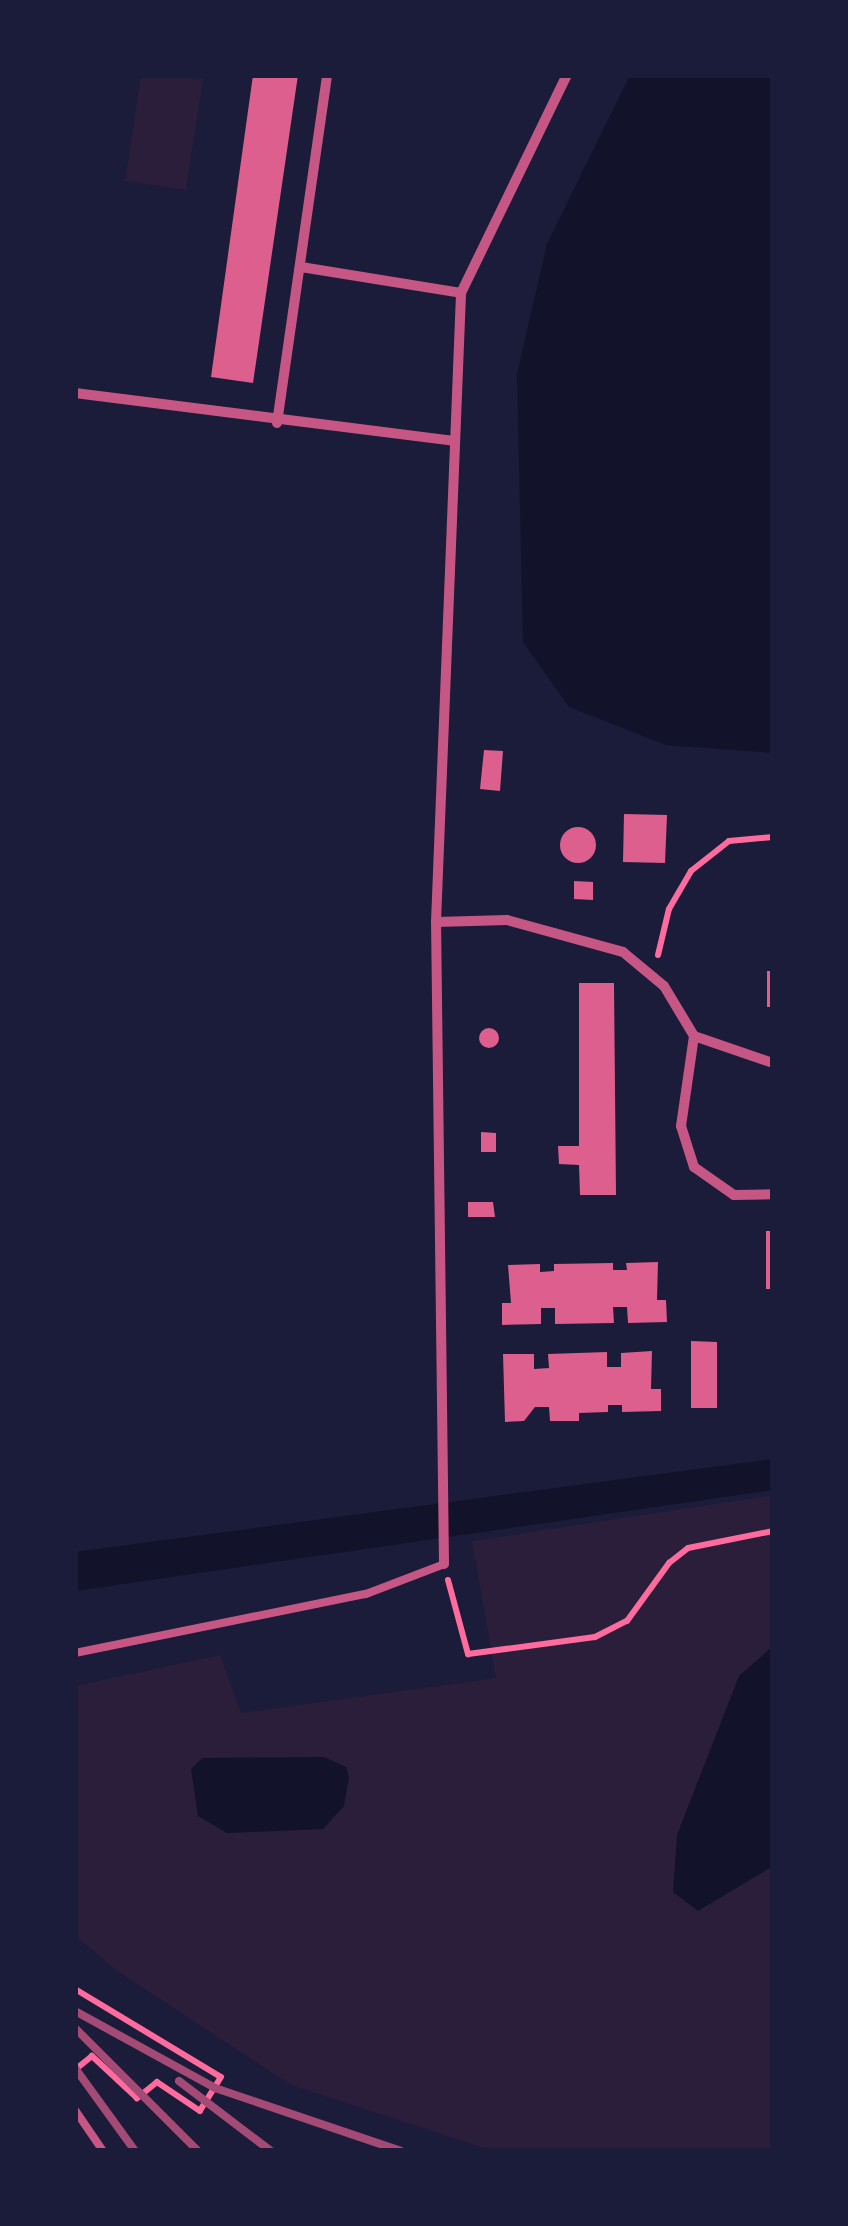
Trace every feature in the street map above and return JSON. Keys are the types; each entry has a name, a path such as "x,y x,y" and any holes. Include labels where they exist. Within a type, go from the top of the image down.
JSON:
{"street":[{"path":"277,423 327,75"},
{"path":"444,1564 436,922 461,293 568,75"},
{"path":"301,267 461,293"},
{"path":"75,393 277,423 454,441"},
{"path":"436,922 507,920 567,932 648,968 694,1036 773,1064"},
{"path":"694,1036 681,1126 694,1167 734,1196 773,1194"}],"lane":[{"path":"75,1653 366,1594 444,1564"},
{"path":"75,2110 102,2151"}],"path":[{"path":"648,968 662,949 669,910 691,871 729,841 773,837"},
{"path":"444,1564 468,1654 611,1633 688,1548 773,1531"},
{"path":"75,1990 221,2077 200,2111 157,2082 137,2098 92,2056 75,2070"}],"shaded area":[{"path":"141,75 203,79 186,190 125,181"},
{"path":"630,75 773,75 773,753 666,745 569,707 523,642 517,374 547,244"},
{"path":"773,1459 773,1490 75,1591 75,1552"},
{"path":"773,1495 773,2151 493,2151 291,2085 116,1970 75,1935 75,1686 220,1655 241,1713 496,1678 472,1541"},
{"path":"773,1646 773,1866 698,1911 673,1892 677,1835 739,1676"},
{"path":"324,1757 346,1767 349,1777 344,1806 323,1829 227,1833 198,1816 191,1769 202,1758"}],"building":[{"path":"253,75 298,75 253,383 211,377"},
{"path":"484,750 503,751 500,791 480,789"},
{"path":"624,814 667,815 665,863 623,862"},
{"path":"578,827 590,833 596,845 590,857 578,863 566,857 560,845 566,833"},
{"path":"574,881 593,882 593,900 574,899"},
{"path":"767,971 773,971 773,1007 767,1007"},
{"path":"579,983 614,983 616,1195 580,1195 579,1165 559,1164 558,1146 579,1146"},
{"path":"489,1028 499,1038 489,1048 479,1038"},
{"path":"481,1132 496,1133 496,1152 481,1152"},
{"path":"468,1202 493,1202 495,1217 468,1217"},
{"path":"766,1231 773,1231 773,1289 766,1289"},
{"path":"658,1262 657,1300 666,1300 667,1322 628,1323 627,1307 613,1307 614,1323 555,1324 555,1308 541,1308 541,1324 502,1325 502,1303 511,1303 508,1265 540,1264 540,1272 554,1271 554,1264 613,1263 613,1270 627,1270 626,1263"},
{"path":"691,1341 717,1342 717,1408 691,1408"},
{"path":"652,1351 651,1389 661,1389 661,1411 622,1412 622,1405 608,1405 608,1412 579,1413 579,1421 550,1421 549,1407 535,1407 524,1421 505,1422 503,1354 534,1354 534,1369 549,1368 548,1354 607,1352 607,1367 621,1367 621,1353"}],"railway":[{"path":"75,2011 215,2088 401,2151"},
{"path":"75,2028 198,2151"},
{"path":"75,2068 135,2151"},
{"path":"179,2081 271,2151"}]}
